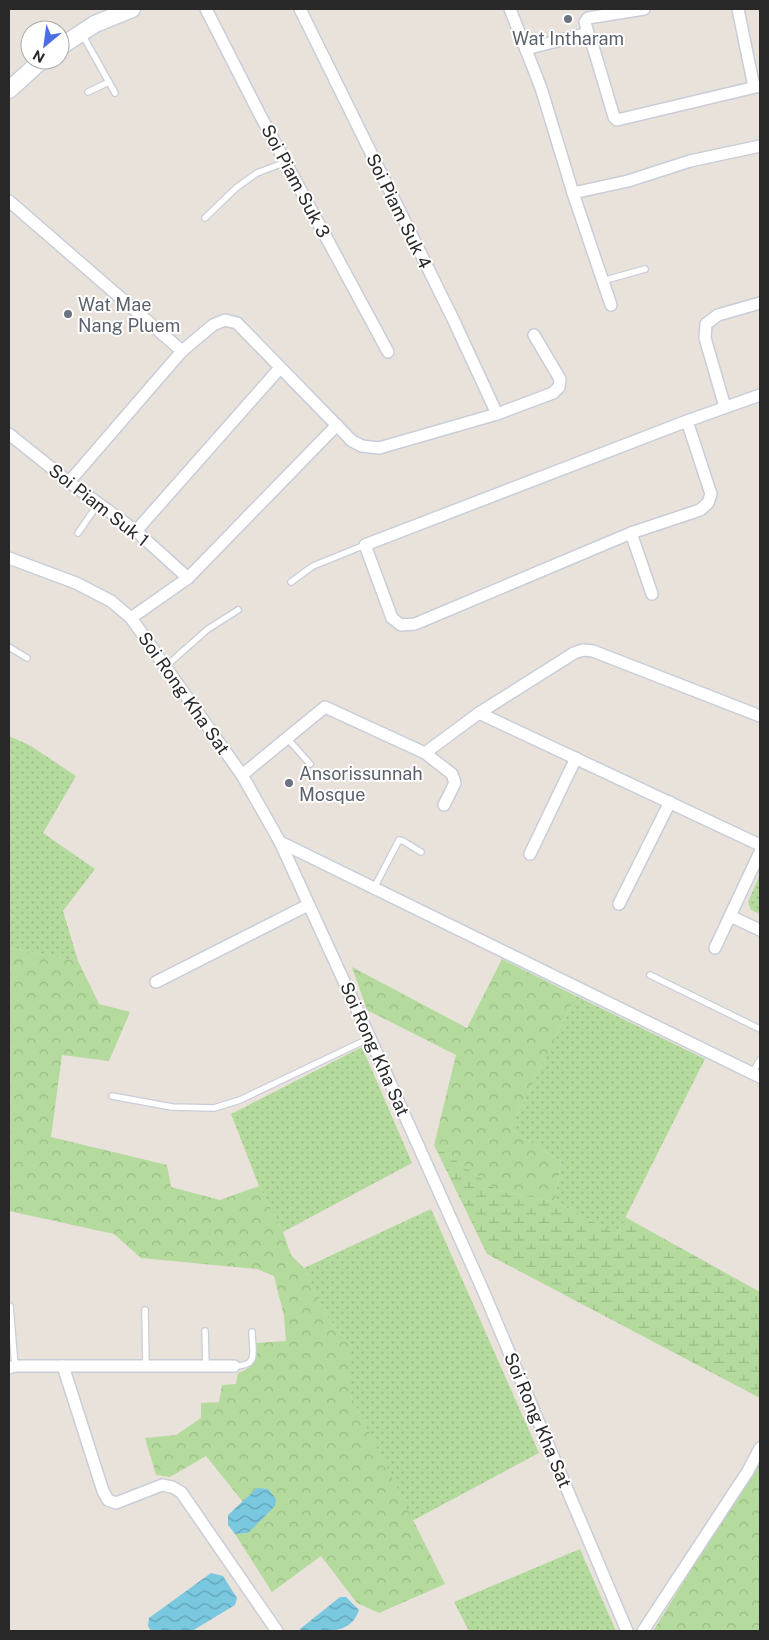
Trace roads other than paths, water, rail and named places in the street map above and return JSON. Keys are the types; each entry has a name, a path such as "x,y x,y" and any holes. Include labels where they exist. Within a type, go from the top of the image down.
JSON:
{"main road":[{"path":"70,40 95,24 132,9"},
{"path":"9,90 31,70"}],"street":[{"name":"Soi Piam Suk 3","path":"206,9 388,352"},
{"name":"Soi Piam Suk 4","path":"300,9 453,319 497,414"},
{"path":"510,9 541,88 573,193 611,305"},
{"path":"644,9 586,19 585,22 614,117 618,120 757,86 738,9"},
{"path":"526,49 588,34"},
{"path":"573,193 628,181 690,160 760,146"},
{"path":"9,201 182,351"},
{"path":"725,407 705,338 706,324 718,315 760,303"},
{"path":"69,482 182,351 213,325 225,320 237,323 352,441 362,446 379,448 497,414 553,393 559,387 560,379 534,335"},
{"path":"136,531 280,368"},
{"path":"688,421 711,494 708,503 700,510 631,533 415,624 401,625 392,618 365,545 688,421 760,395"},
{"path":"131,618 188,578 337,425"},
{"name":"Soi Piam Suk 1","path":"9,434 69,482 136,531 188,578"},
{"path":"631,533 652,594"},
{"name":"Soi Rong Kha Sat","path":"9,558 76,583 111,601 131,618 242,775 280,842 370,1038 482,1288 627,1631"},
{"path":"425,753 479,713 574,653 583,650 593,651 760,716"},
{"path":"242,775 325,707 425,753 452,774 454,782 444,805"},
{"path":"479,713 760,845"},
{"path":"530,854 576,758"},
{"path":"619,904 670,802"},
{"path":"280,842 756,1075"},
{"path":"714,948 760,852"},
{"path":"156,982 308,904"},
{"path":"730,916 760,930"},
{"path":"63,1366 103,1491 108,1500 116,1503 162,1485 172,1487 181,1492 277,1631"},
{"path":"12,1367 234,1366"},
{"path":"643,1631 748,1471 760,1448"}],"lane":[{"path":"81,32 115,93"},
{"path":"88,92 108,82"},
{"path":"205,218 236,188 257,173 286,162"},
{"path":"602,281 645,269"},
{"path":"78,533 98,504"},
{"path":"291,582 313,566 365,545"},
{"path":"166,667 208,629 238,610"},
{"path":"9,647 27,658"},
{"path":"287,738 310,764"},
{"path":"374,888 399,840 403,840 421,852"},
{"path":"650,974 760,1029"},
{"path":"112,1096 172,1107 214,1108 240,1100 370,1038"},
{"path":"756,1075 760,1060"},
{"path":"10,1306 12,1367"},
{"path":"145,1310 146,1366"},
{"path":"205,1331 206,1366"},
{"path":"234,1366 246,1366 253,1359 252,1332"}],"water":[{"path":"257,1488 268,1489 276,1499 275,1506 248,1533 235,1534 228,1525 228,1515"},
{"path":"211,1573 223,1576 237,1598 235,1605 192,1631 151,1631 148,1626 149,1618"},
{"path":"340,1597 346,1597 359,1610 350,1624 335,1630 300,1631 300,1629"}],"place":[{"name":"Wat Intharam","path":"568,19"},
{"name":"Wat Mae Nang Pluem","path":"68,314"},
{"name":"Ansorissunnah Mosque","path":"289,783"}]}
